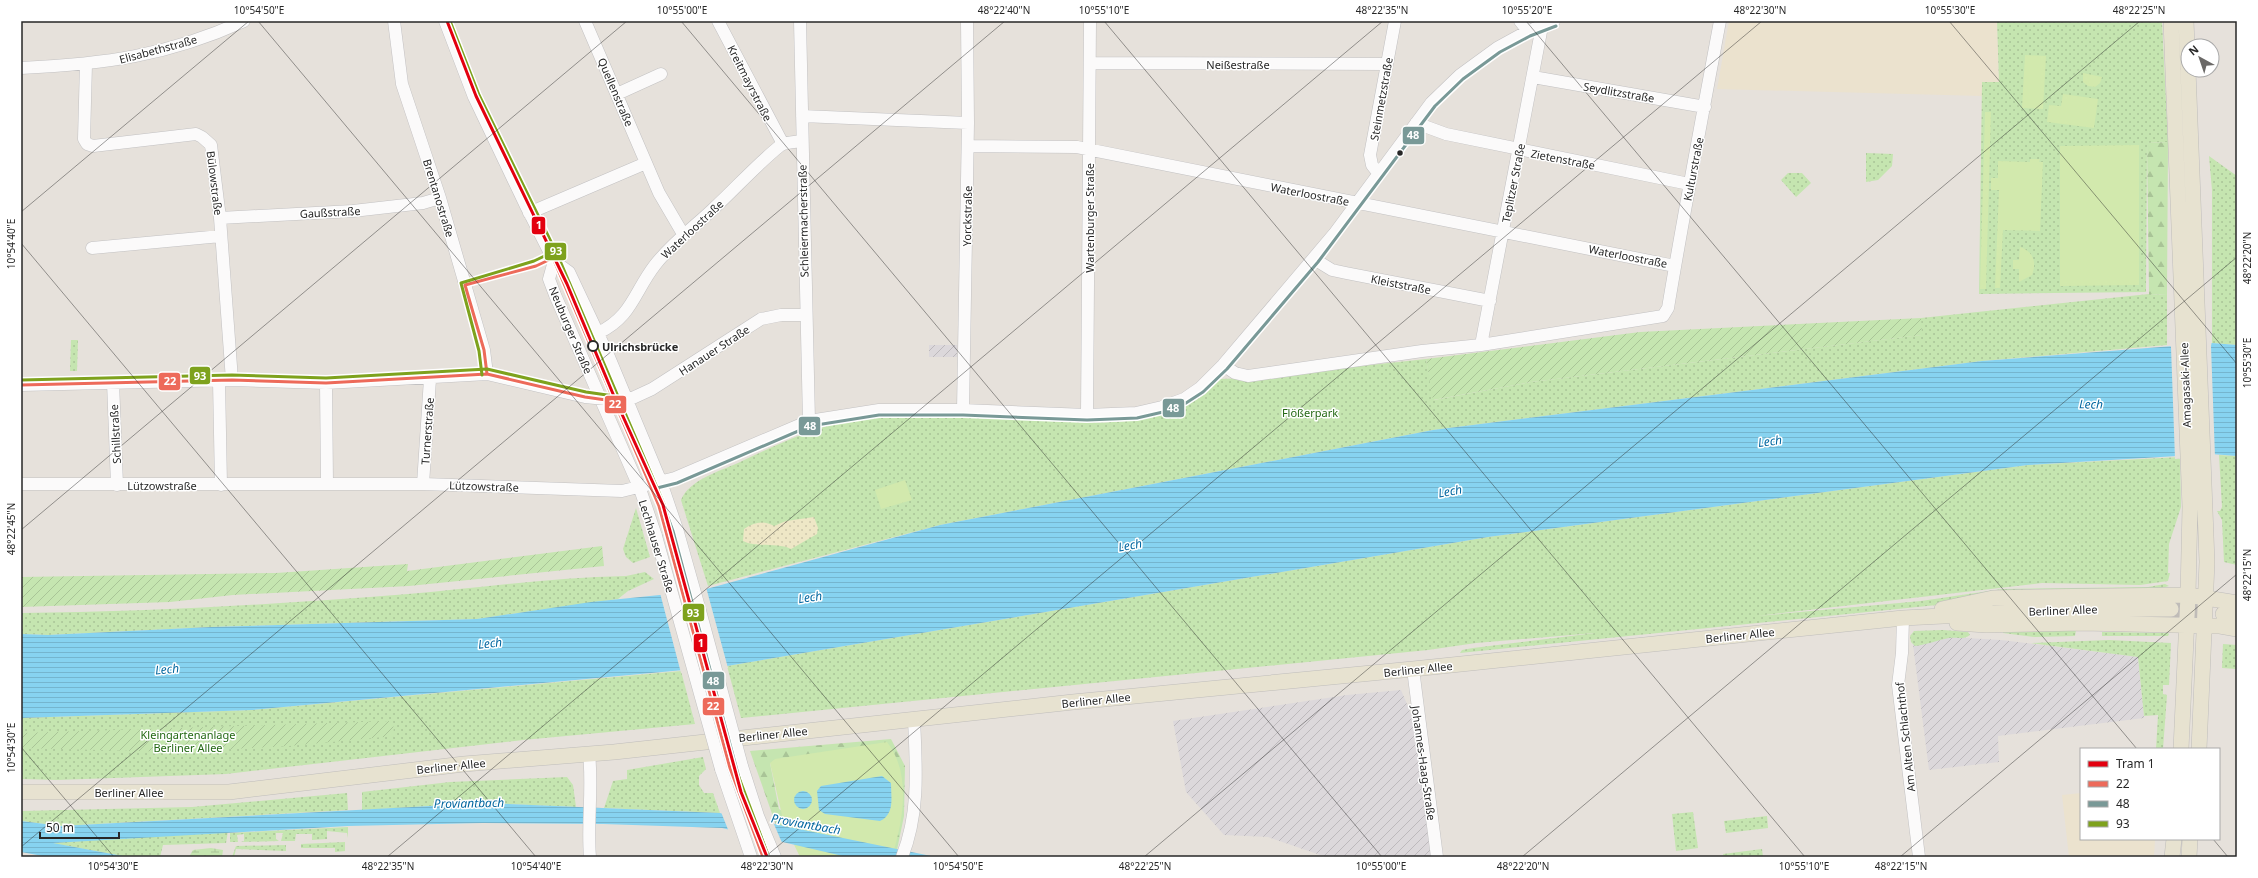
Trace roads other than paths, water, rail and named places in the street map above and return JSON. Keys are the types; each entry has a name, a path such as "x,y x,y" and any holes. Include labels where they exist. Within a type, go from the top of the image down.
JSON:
{"main road":[{"name":"Amagasaki-Allee","path":"2171,21 2190,507 2187,625 2181,748"},
{"name":"Amagasaki-Allee","path":"2186,21 2187,38"},
{"name":"Amagasaki-Allee","path":"2188,78 2207,562 2199,748"},
{"path":"1906,618 1993,598 2188,595 2237,603"},
{"name":"Berliner Allee","path":"21,792 229,792 464,764 589,754 914,719 1906,618 2081,609 2171,609"},
{"path":"1906,618 1986,625 2082,623 2205,625 2237,629"},
{"path":"2172,857 2174,840"},
{"path":"2189,857 2190,840"}],"street":[{"name":"Elisabethstraße","path":"21,68 86,64 149,54 184,44 244,21"},
{"name":"Brentanostraße","path":"394,21 402,84 440,198 481,342 487,374"},
{"name":"Neuburger Straße","path":"445,21 474,97 530,213 554,261 569,272 598,333 661,482"},
{"name":"Quellenstraße","path":"585,21 646,163 671,216 683,234"},
{"name":"Kreitmayrstraße","path":"718,21 782,144"},
{"name":"Schleiermacherstraße","path":"800,21 809,421"},
{"name":"Yorckstraße","path":"963,410 968,146 967,21"},
{"name":"Wartenburger Straße","path":"1087,415 1090,21"},
{"name":"Steinmetzstraße","path":"1379,174 1372,165 1370,155 1395,21"},
{"path":"1520,21 1528,31"},
{"name":"Lützowstraße","path":"21,484 423,484 622,491 675,478 809,421 879,410 963,410 1087,415 1136,412 1162,407 1184,399 1200,388 1223,365 1314,259 1358,203 1431,103 1460,75 1497,48 1543,23 1554,21"},
{"name":"Kulturstraße","path":"1481,345 1664,316 1668,308 1689,184 1705,107 1720,21"},
{"name":"Teplitzer Straße","path":"1481,345 1504,232 1543,23"},
{"name":"Neißestraße","path":"1090,63 1386,64"},
{"name":"Bülowstraße","path":"86,64 84,139 88,144 93,146 196,134 208,142 213,151 220,218 232,380"},
{"path":"617,94 661,74"},
{"name":"Seydlitzstraße","path":"1533,77 1705,107"},
{"path":"802,116 968,123"},
{"name":"Zietenstraße","path":"1416,123 1446,134 1689,184"},
{"path":"782,144 802,141"},
{"name":"Waterloostraße","path":"598,333 612,326 627,311 642,283 655,265 683,234 709,213 782,144"},
{"name":"Waterloostraße","path":"968,146 1077,147 1089,149 1675,266"},
{"path":"530,213 646,163"},
{"name":"Gaußstraße","path":"220,218 353,211 423,203 440,198"},
{"path":"92,248 221,236"},
{"name":"Kleiststraße","path":"1314,259 1332,270 1490,301"},
{"name":"Neuburger Straße","path":"554,261 549,279 639,487"},
{"name":"Hanauer Straße","path":"626,401 652,389 761,319 781,315 806,315"},
{"path":"1223,365 1235,373 1248,376 1422,351 1481,345"},
{"path":"21,385 232,380 326,383 487,374 601,400 626,401"},
{"name":"Turnerstraße","path":"423,484 430,378"},
{"path":"219,381 221,485"},
{"name":"Schillstraße","path":"113,382 118,485"},
{"path":"326,383 327,484"},
{"name":"Lechhauser Straße","path":"661,482 677,529 752,802 773,853"},
{"name":"Lechhauser Straße","path":"639,487 656,536 731,802 750,853"},
{"name":"Am Alten Schlachthof","path":"1906,618 1898,685 1919,857"},
{"name":"Johannes-Haag-Straße","path":"1413,669 1437,857"},
{"path":"904,853 914,819 916,796 914,719"},
{"path":"589,754 591,802 589,827 590,857"}],"water":[{"name":"Lech","path":"2212,343 2237,345 2237,456 2211,454 2028,465 1488,537 727,666 252,710 21,718 21,634 48,635 211,627 477,619 591,602 699,591 940,525 1433,430 1982,361"},
{"path":"882,776 891,783 891,805 888,814 880,821 825,814 819,810 817,791 821,786"},
{"path":"803,791 809,794 812,800 809,806 803,809 797,806 794,800 797,794"},
{"path":"486,803 720,813 936,857 847,857 722,828 603,824 483,823 348,826 53,843 128,857 48,857 21,852 21,821 61,826"}],"tunnel":[{"path":"2171,609 2223,614"}],"tram line":[{"name":"1","path":"447,21 476,96 567,284 616,401 663,505 741,792 767,857"}],"place":[{"name":"Ulrichsbrücke","path":"593,346"}],"park label":[{"name":"Flößerpark","path":"1310,412"},
{"name":"Kleingartenanlage Berliner Allee","path":"188,740"}],"water label":[{"name":"Proviantbach","path":"469,803"},
{"name":"Proviantbach","path":"806,824"}]}
